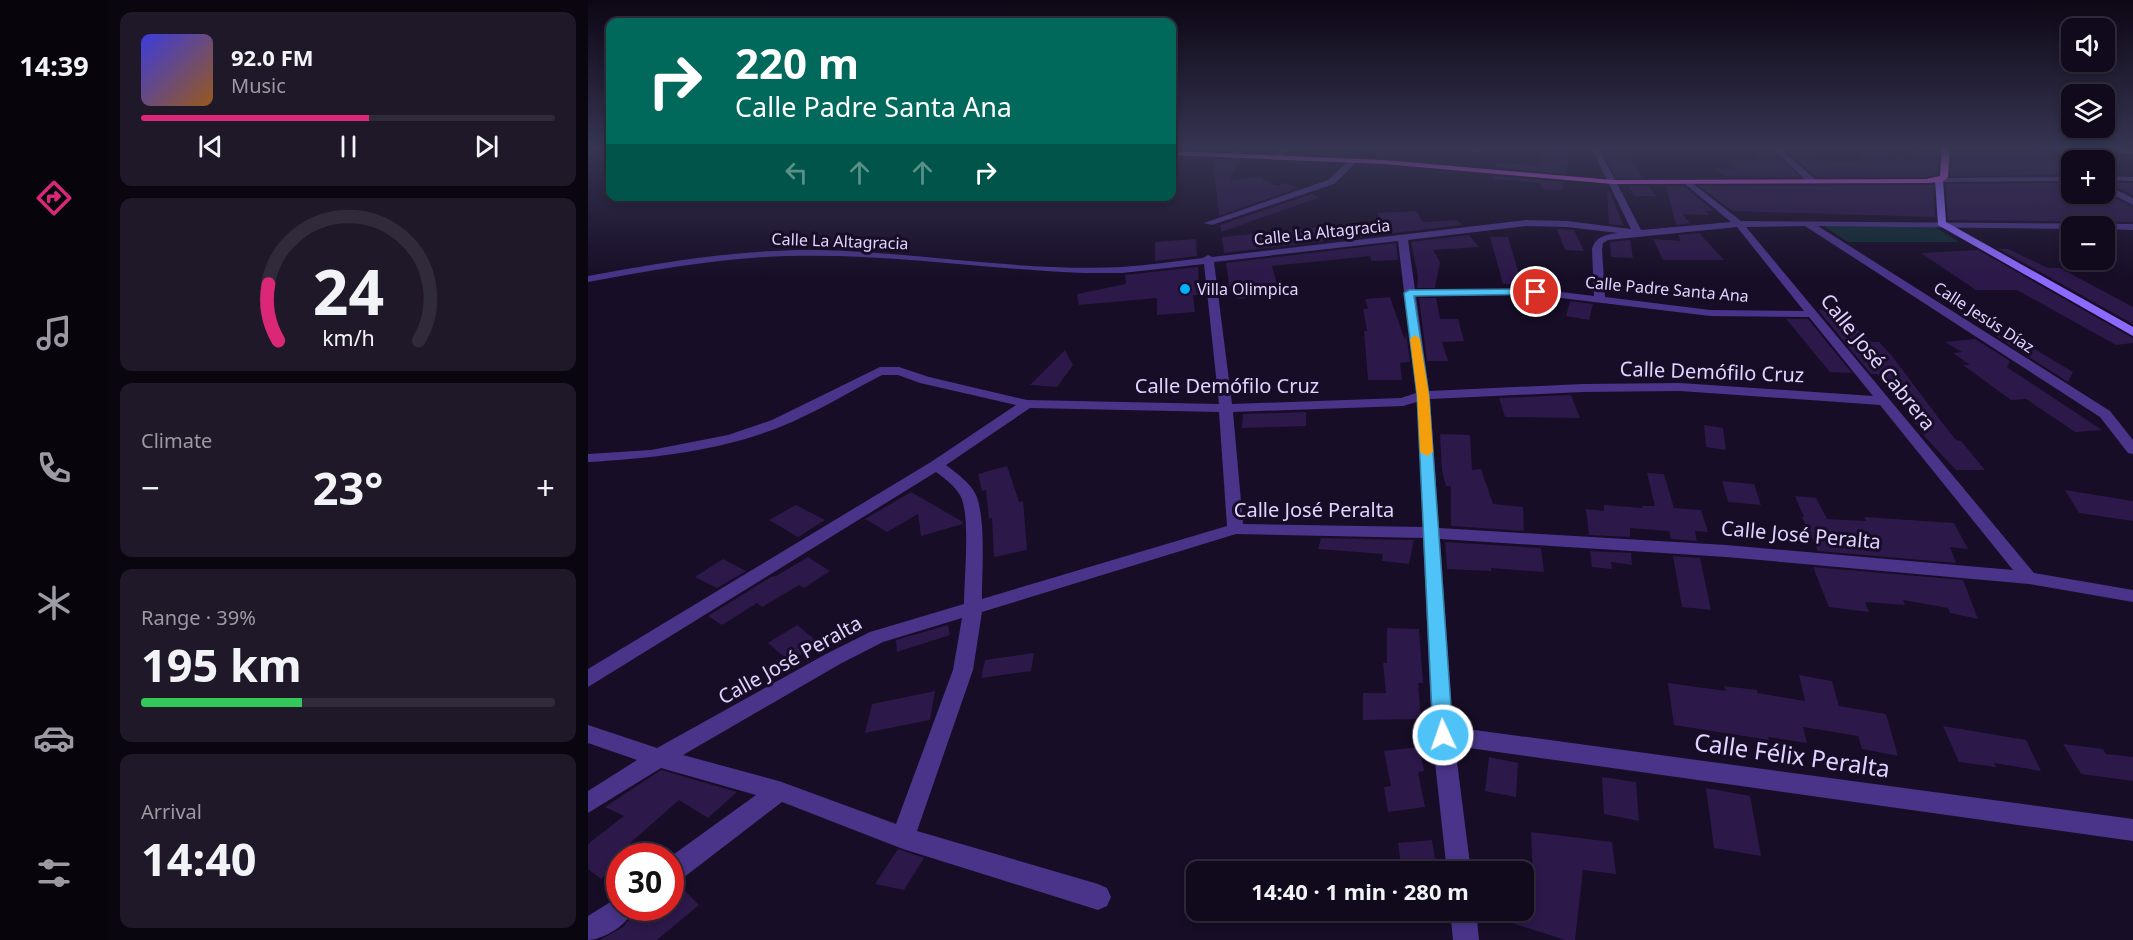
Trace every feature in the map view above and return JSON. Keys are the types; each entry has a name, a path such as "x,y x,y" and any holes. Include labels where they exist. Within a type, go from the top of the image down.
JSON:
{"street":[{"path":"1209,223 1309,191"},
{"path":"1600,299 1597,249 1599,242 1614,236 1638,233 1617,191"},
{"name":"Calle José Cabrera","path":"1699,191 1739,224 2029,578"},
{"path":"1940,191 1941,223 2133,332"},
{"path":"2115,192 2133,202"},
{"name":"Calle La Altagracia","path":"588,279 702,259 779,253 846,253 1122,270 1208,258 1403,239 1545,222 1638,233 1739,224 1806,223 2133,227"},
{"name":"Calle Jesús Díaz","path":"1806,223 2104,414 2116,426 2133,450"},
{"path":"1403,239 1423,395 1443,735 1457,861"},
{"path":"1208,258 1226,408 1235,529"},
{"name":"Calle Padre Santa Ana","path":"1409,293 1536,292 1710,313 1814,314"},
{"name":"Calle Demófilo Cruz","path":"588,458 651,454 731,439 777,423 880,371 899,371 925,380 1027,404 1226,408 1403,402 1423,395 1669,387 1886,401"},
{"path":"588,679 936,465 1027,404"},
{"path":"903,838 963,670 973,608 973,516 968,495 955,479 936,465"},
{"name":"Calle José Peralta","path":"588,803 659,758 877,637 1235,529 1432,533 1726,551 2029,578 2133,596"},
{"path":"588,734 659,758 779,791 903,838 1098,897"},
{"name":"Calle Félix Peralta","path":"1443,735 2133,830"},
{"path":"684,862 779,791"},
{"path":"588,932 606,919"},
{"path":"1464,921 1466,940"}],"green space":[{"path":"1824,226 1933,226 1959,242 1848,242"}],"building":[{"path":"1216,191 1290,191 1219,216"},
{"path":"1609,191 1624,226 1609,224 1607,192"},
{"path":"1631,191 1652,191 1656,196 1634,196"},
{"path":"1667,191 1690,191 1714,211 1706,211 1709,215 1682,214 1690,223 1676,225"},
{"path":"1705,191 1933,191 1935,217 1732,211"},
{"path":"1946,191 2061,191 2061,204 2115,204 2115,198 2133,207 2133,222 2115,222 2115,216 2061,216 2061,221 1948,220"},
{"path":"1312,194 1320,197 1221,232 1220,225"},
{"path":"1416,211 1423,222 1457,220 1462,225 1224,253 1222,237 1381,221 1377,213"},
{"path":"1557,229 1574,230 1584,251 1565,250"},
{"path":"1699,233 1724,260 1663,260 1653,239 1681,241 1678,235"},
{"path":"1469,235 1479,247 1433,250 1440,262 1435,288 1417,288 1418,277 1411,242"},
{"path":"1490,237 1508,237 1522,284 1503,284"},
{"path":"1196,239 1197,256 1155,261 1155,242"},
{"path":"1630,240 1633,258 1611,257 1610,242"},
{"path":"1396,243 1398,260 1371,261 1370,256 1272,266 1280,295 1237,299 1235,290 1230,291 1226,263"},
{"path":"1999,249 2008,249 2048,268 2060,268 2133,307 2133,324"},
{"path":"1978,250 2133,338 2133,343 2116,345 2017,290 1976,290 1921,253"},
{"path":"1198,267 1199,295 1193,295 1195,312 1157,315 1157,298 1079,305 1077,294 1126,284 1125,275"},
{"path":"1390,297 1405,340 1406,332 1410,362 1400,363 1402,380 1368,380 1364,331 1367,331 1363,309 1368,309 1365,299"},
{"path":"1419,298 1436,298 1440,319 1458,319 1464,341 1442,342 1448,361 1427,361"},
{"path":"1570,301 1593,304 1589,320 1566,316"},
{"path":"1832,308 1872,342 1879,342 1956,440 1961,441 1985,470 1956,470 1925,437 1895,394 1877,374 1871,374 1818,310"},
{"path":"1786,319 1808,319 1852,373 1830,372"},
{"path":"2010,334 2073,372 2068,382 1996,336"},
{"path":"1975,339 2010,361 2007,367 2102,430 2075,432 2026,399 2011,400 1963,365 1970,365 1953,353 1962,352 1945,342"},
{"path":"1065,350 1073,365 1057,387 1030,385"},
{"path":"1571,395 1580,418 1505,417 1499,398"},
{"path":"1306,412 1306,426 1242,428 1243,414"},
{"path":"1704,425 1723,428 1726,450 1706,447"},
{"path":"1440,434 1470,435 1472,470 1481,469 1493,504 1523,507 1524,531 1451,526 1451,486 1446,486 1442,471"},
{"path":"1007,466 1019,502 1023,501 1027,550 994,557 992,518 989,518 986,490 982,491 978,474"},
{"path":"1647,473 1664,474 1674,508 1701,510 1708,532 1695,531 1697,541 1671,539 1669,531 1630,528 1630,537 1589,535 1586,509 1604,511 1604,505 1643,508 1642,506 1655,506"},
{"path":"1722,481 1754,484 1761,505 1728,502"},
{"path":"2065,490 2133,501 2133,521 2079,513"},
{"path":"911,492 963,524 921,536 918,514 887,532 865,519"},
{"path":"1795,496 1816,498 1827,519 1866,521 1864,517 1954,523 1968,549 1950,547 1956,563 1818,551"},
{"path":"796,505 825,520 798,537 769,520"},
{"path":"1321,538 1414,540 1409,564 1382,561 1383,554 1318,549"},
{"path":"1445,542 1541,548 1544,572 1491,568 1491,571 1447,569"},
{"path":"1590,551 1631,553 1632,565 1611,562 1612,569 1592,567"},
{"path":"1673,556 1700,558 1711,610 1682,607"},
{"path":"808,557 830,571 804,588 799,585 762,607 757,603 722,625 708,616 771,577"},
{"path":"723,559 746,571 717,588 695,577"},
{"path":"1813,567 1963,580 1978,619 1950,613 1948,608 1903,600 1905,605 1865,602 1869,612 1829,607"},
{"path":"797,625 819,643 790,662 768,643"},
{"path":"948,625 950,635 897,652 896,640"},
{"path":"1387,628 1419,629 1423,683 1418,683 1421,719 1363,720 1363,693 1386,693 1383,663 1387,663"},
{"path":"1034,653 1031,671 981,678 985,660"},
{"path":"1799,675 1832,681 1839,706 1886,714 1898,756 1862,749 1858,736 1803,727 1807,743 1768,737 1769,740 1674,725 1668,683 1726,691 1724,686 1757,690 1757,693 1805,701"},
{"path":"935,691 930,720 865,733 872,704"},
{"path":"1943,726 2026,740 2041,771 1994,763 1996,767 1959,762"},
{"path":"2063,744 2103,749 2106,754 2133,757 2133,781 2081,774"},
{"path":"1419,747 1424,771 1418,772 1425,807 1388,812 1384,787 1391,786 1384,751"},
{"path":"1489,757 1518,763 1516,797 1485,791"},
{"path":"661,770 737,792 708,818 679,800 630,843 606,843 606,875 601,879 588,869 588,844 624,816 605,807"},
{"path":"1602,777 1636,782 1639,821 1604,814"},
{"path":"1706,788 1750,796 1761,856 1714,848"},
{"path":"1531,832 1612,842 1616,874 1583,870 1575,940 1565,940 1506,921 1534,921"},
{"path":"1432,840 1435,861 1400,861 1398,843"},
{"path":"898,849 924,858 904,890 875,884"},
{"path":"684,890 699,905 684,918"},
{"path":"628,921 680,921 657,940 600,940 623,927"}],"slow traffic":[{"path":"1415,339 1423,395 1427,452"}],"place":[{"name":"Villa Olimpica","path":"1185,289"}],"route":[{"path":"1443,735 1423,395 1409,293 1536,292"}]}
